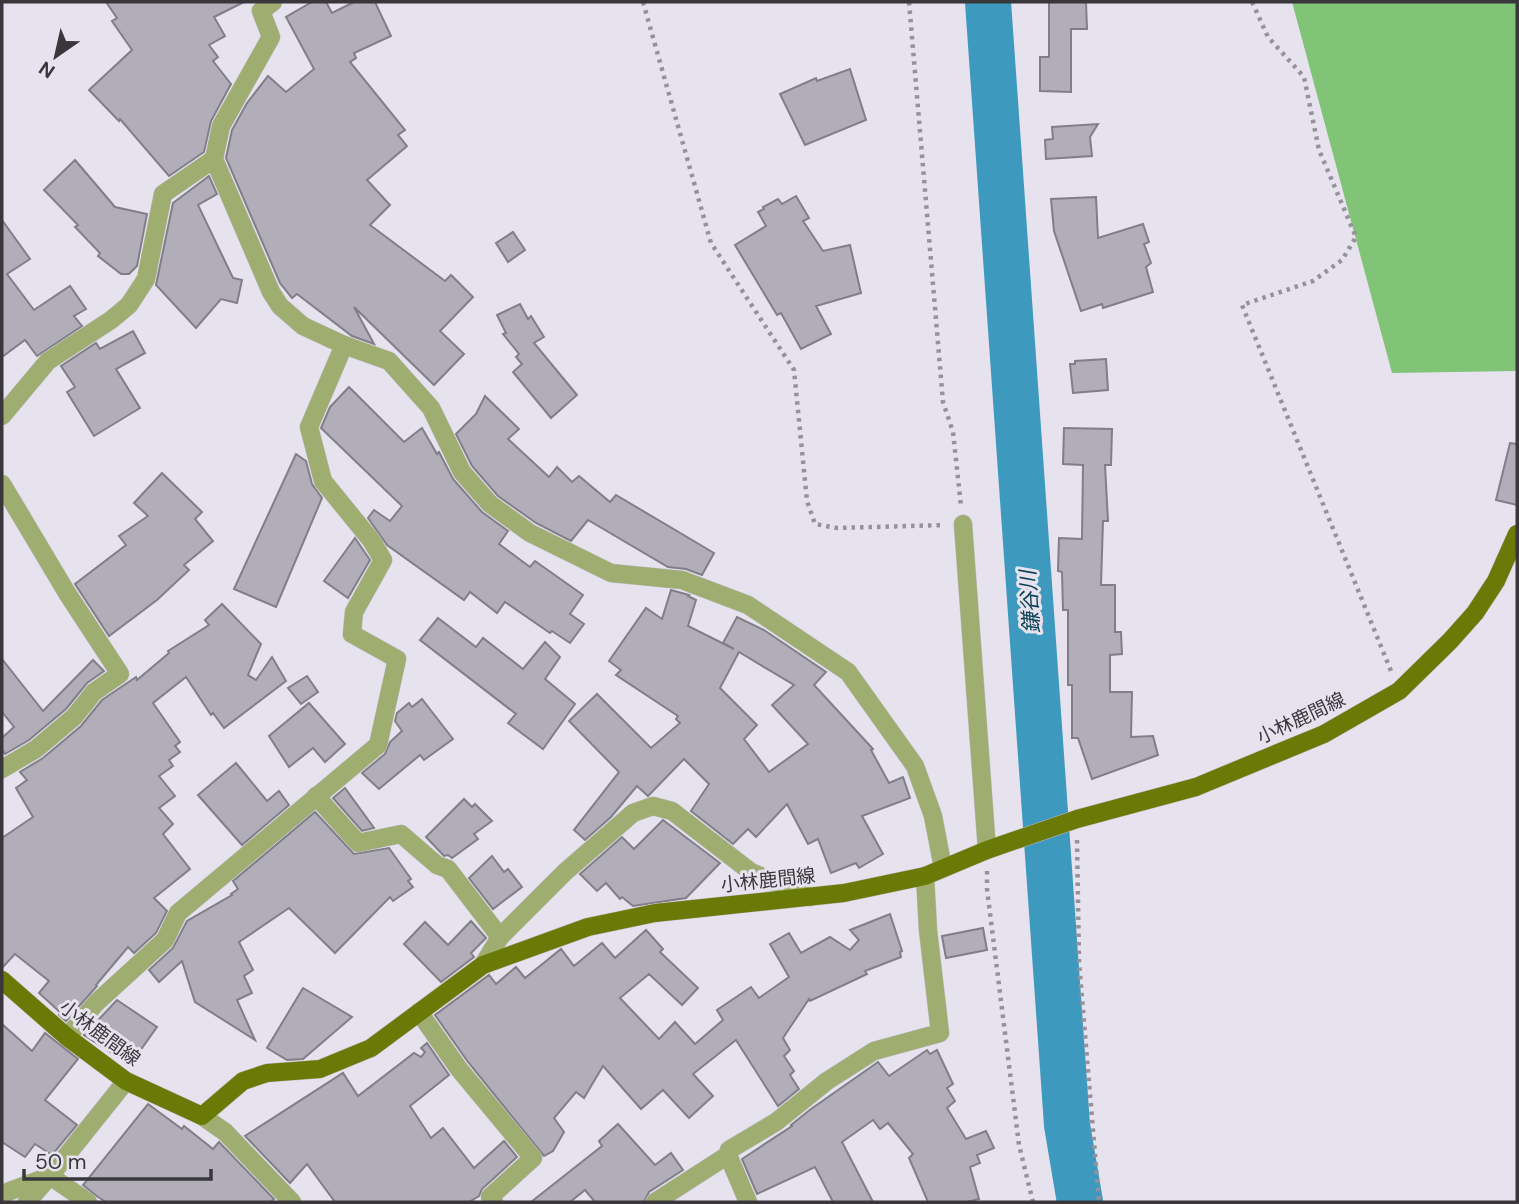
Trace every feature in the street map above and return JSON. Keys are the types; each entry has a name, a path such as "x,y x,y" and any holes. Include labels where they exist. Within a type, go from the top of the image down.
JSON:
{"main road":[{"name":"小林鹿間線","path":"2,980 67,1037 126,1081 202,1116 243,1081 267,1073 320,1069 371,1048 483,965 588,927 655,913 810,897 925,876 992,848 1071,820 1195,788 1324,734 1399,691 1475,613 1501,572 1517,534"}],"street":[{"path":"273,2 261,11 271,37 221,126 214,159 271,292 280,306 303,327 389,361 431,408 462,472 490,504 530,533 611,573 682,580 748,605 848,673 915,766 933,817 943,868"},
{"path":"2,416 48,360 111,320 129,305 146,279 163,194 214,159"},
{"path":"67,1037 96,1003 165,940 178,913 377,745 397,659 352,634 354,612 383,560 371,540 323,481 309,427 344,345"},
{"path":"2,484 67,593 120,674 93,692 74,718 36,749 2,769"},
{"path":"963,524 992,848"},
{"path":"316,796 358,843 401,834 436,865 448,869 500,937"},
{"path":"483,965 500,937 565,872 633,813 653,806 673,811 751,872 810,897"},
{"path":"654,1202 728,1155 729,1150 776,1122 827,1081 874,1052 940,1033 928,930 925,876"},
{"path":"419,1013 459,1069 533,1158 490,1197 494,1202"},
{"path":"27,1202 126,1081"},
{"path":"202,1116 225,1132 292,1202"},
{"path":"728,1155 748,1202"},
{"path":"2,1194 50,1176"},
{"path":"50,1176 88,1202"}],"path":[{"path":"643,2 711,243 794,370 807,501 815,524 837,528 963,524 953,432 943,401 909,2"},
{"path":"1252,2 1268,37 1304,77 1320,150 1356,237 1342,260 1313,281 1241,305 1399,691"},
{"path":"1071,820 1079,962 1099,1202"},
{"path":"992,848 987,889 1020,1145 1033,1202"}],"green space":[{"path":"1292,2 1517,2 1517,371 1392,373"}],"building":[{"path":"106,2 244,2 214,17 225,36 209,45 218,57 213,61 231,84 211,121 204,152 169,176 120,119 119,121 89,90 132,50 112,21 117,18"},
{"path":"312,2 326,2 332,13 354,2 375,2 391,36 354,53 356,58 350,62 405,130 398,135 407,146 367,180 390,205 370,225 445,281 451,275 473,297 440,331 464,354 434,385 354,307 374,344 352,336 297,294 292,298 280,283 226,158 232,130 247,103 268,76 286,92 314,69 286,17"},
{"path":"1049,2 1086,2 1087,29 1071,29 1071,92 1040,91 1040,57 1049,57"},
{"path":"850,69 866,120 805,145 780,94 816,78 817,81"},
{"path":"1098,124 1090,137 1092,156 1046,159 1045,140 1053,139 1052,127"},
{"path":"75,160 115,207 147,214 137,266 129,274 121,274 98,256 100,253 75,227 78,225 44,190"},
{"path":"209,176 217,194 198,205 233,278 242,280 237,303 221,299 196,328 156,285 173,203"},
{"path":"796,196 809,218 803,221 823,251 850,245 861,293 816,306 831,334 801,349 781,313 777,315 735,245 766,226 758,212 764,209 763,207 778,199 782,204"},
{"path":"1096,197 1098,238 1143,224 1149,242 1144,244 1151,263 1146,267 1153,292 1103,308 1102,304 1081,311 1054,231 1051,199"},
{"path":"2,220 30,259 7,274 34,310 70,286 86,309 74,316 82,326 37,356 25,340 2,357"},
{"path":"513,232 525,250 508,262 496,243"},
{"path":"520,304 528,319 531,316 544,337 534,343 577,395 551,418 513,372 522,364 516,357 519,354 503,334 506,333 497,315"},
{"path":"133,331 145,353 116,369 140,408 94,436 67,392 75,387 61,366 96,343 100,349"},
{"path":"1106,359 1108,390 1073,393 1070,364 1075,364 1075,361"},
{"path":"349,387 404,442 422,428 453,479 482,512 508,531 499,544 530,567 535,561 583,595 570,614 584,624 570,643 552,631 550,633 505,602 497,613 470,592 464,600 387,545 368,518 374,510 390,521 402,506 321,428 330,407"},
{"path":"485,396 519,429 508,439 549,477 557,467 572,482 579,476 610,502 616,495 714,553 702,575 686,569 668,567 588,520 571,541 536,523 498,496 472,466 456,434 476,414"},
{"path":"1064,428 1112,429 1111,465 1105,465 1108,521 1103,521 1101,585 1115,585 1115,632 1121,632 1122,654 1110,655 1110,692 1132,692 1131,737 1153,736 1158,755 1092,779 1078,738 1072,738 1072,685 1068,685 1068,610 1063,610 1062,572 1058,571 1059,538 1082,539 1083,465 1063,464"},
{"path":"1510,443 1517,444 1517,505 1496,500"},
{"path":"296,454 306,461 312,484 322,498 276,607 234,589"},
{"path":"162,473 202,512 195,519 213,541 184,565 189,570 157,600 109,636 75,584 126,545 119,536 148,516 134,503"},
{"path":"355,538 370,560 348,598 324,581"},
{"path":"671,590 689,595 696,600 688,626 734,649 723,643 737,617 764,630 826,672 814,685 873,749 871,750 889,783 903,777 910,798 862,816 883,854 859,868 856,863 831,873 818,839 808,844 787,804 756,837 748,829 733,844 691,811 709,784 684,759 648,796 637,786 611,817 585,840 574,830 619,772 569,721 597,694 651,748 680,723 676,719 678,716 616,675 621,670 609,661 646,608 662,619","holes":["739,652 794,685 772,705 808,744 769,772 744,739 757,725 720,688"]},
{"path":"222,604 261,644 248,675 256,680 272,657 286,681 224,728 213,713 211,715 186,677 153,703 180,742 175,746 180,752 169,760 173,766 159,776 175,796 159,808 173,824 163,834 190,869 154,898 167,911 156,933 134,953 128,947 66,1021 39,993 49,981 15,954 2,968 2,838 33,817 16,788 27,780 20,772 43,758 81,726 102,700 136,677 137,680 169,653 168,651 209,625 205,620"},
{"path":"438,618 476,647 483,638 523,669 545,642 560,657 545,679 575,704 543,749 508,723 516,714 420,640"},
{"path":"2,659 43,711 93,660 104,671 87,683 66,709 29,740 5,754 2,738 14,727 2,712"},
{"path":"307,676 318,692 301,704 288,688"},
{"path":"422,699 453,739 424,760 420,755 379,789 362,773 385,754 390,742 402,731 395,721 397,713 409,703 412,707"},
{"path":"309,703 345,744 325,762 313,748 289,767 269,736"},
{"path":"236,763 267,801 279,791 289,805 242,845 198,795"},
{"path":"345,788 374,828 362,831 333,798"},
{"path":"464,799 472,807 475,804 492,821 474,834 478,839 452,858 444,856 426,837"},
{"path":"315,812 354,854 389,848 411,879 408,881 413,887 393,901 390,897 335,953 289,908 239,942 253,970 244,976 252,993 237,1000 255,1040 195,1002 182,961 159,982 149,970 173,948 187,921 232,895 238,889 233,881"},
{"path":"663,820 720,863 686,898 633,906 622,897 620,899 606,883 597,891 580,874 622,837 634,849"},
{"path":"492,856 504,872 508,869 522,887 493,909 469,878"},
{"path":"890,914 902,951 901,957 865,971 867,974 810,1001 809,999 783,1038 790,1050 784,1056 794,1071 790,1075 799,1089 778,1106 736,1040 693,1074 713,1096 689,1118 663,1090 641,1109 603,1066 584,1098 576,1092 554,1118 564,1132 553,1151 544,1156 468,1062 435,1015 489,975 496,984 516,967 525,978 561,949 574,966 602,943 615,958 646,930 663,949 660,952 698,988 682,1005 649,974 620,998 659,1039 675,1022 695,1044 723,1020 717,1010 751,987 759,998 789,977 770,944 789,933 801,953 830,937 850,950 859,940 850,930"},
{"path":"471,921 486,938 471,953 474,957 441,982 404,944 425,922 448,945"},
{"path":"983,928 987,950 946,958 942,936"},
{"path":"303,988 352,1017 303,1059 287,1060 267,1048"},
{"path":"117,1000 157,1027 130,1065 84,1035"},
{"path":"2,1024 32,1051 45,1033 78,1059 45,1100 77,1125 52,1155 35,1144 25,1157 2,1142"},
{"path":"427,1043 449,1075 410,1106 431,1138 443,1128 474,1168 504,1141 517,1157 482,1189 479,1196 469,1202 335,1202 307,1164 290,1183 245,1136 343,1073 358,1096 414,1053 421,1057 425,1052 421,1048"},
{"path":"927,1050 930,1054 937,1050 953,1084 947,1088 955,1101 947,1108 966,1139 986,1131 994,1148 977,1155 980,1163 970,1167 979,1199 967,1202 928,1202 909,1158 913,1154 888,1123 880,1129 873,1120 842,1142 873,1202 833,1202 815,1167 757,1194 742,1159 792,1126 811,1109 878,1062 889,1076"},
{"path":"148,1104 182,1129 184,1126 213,1149 219,1142 274,1199 271,1202 106,1202 98,1197 83,1185"},
{"path":"618,1124 655,1165 671,1153 683,1170 649,1192 644,1202 595,1202 585,1190 570,1202 531,1202 602,1146 599,1141"}],"waterway":[{"name":"鎌谷川","path":"988,2 1067,1125 1080,1202"}]}
